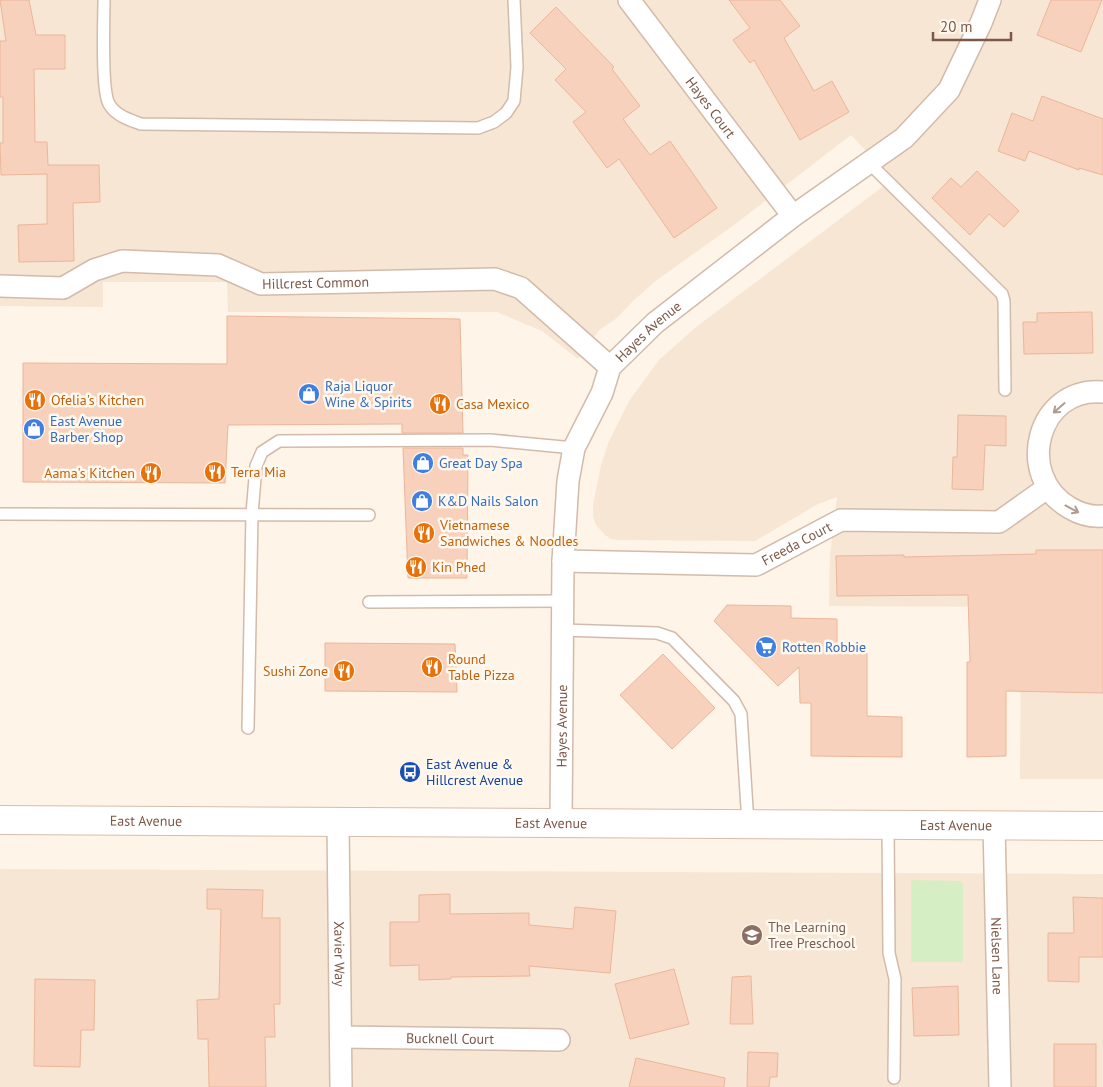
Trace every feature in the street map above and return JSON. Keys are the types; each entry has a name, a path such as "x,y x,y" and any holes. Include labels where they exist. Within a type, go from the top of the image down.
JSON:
{"main road":[{"name":"East Avenue","path":"0,820 1103,826"}],"street":[{"name":"Hayes Court","path":"629,0 793,216"},
{"name":"Hayes Avenue","path":"561,824 562,601 568,481 574,448 602,393 610,367 655,323 793,216 904,138 949,90 990,0"},
{"name":"Hillcrest Common","path":"0,286 63,288 94,270 122,261 218,265 261,284 495,279 521,288 610,367"},
{"path":"1103,392 1095,391 1074,396 1056,408 1043,426 1038,446 1039,468 1048,488 1061,503 1078,513 1103,516"},
{"name":"Freeda Court","path":"563,561 756,565 841,520 999,522 1048,488"},
{"name":"Xavier Way","path":"338,822 341,1087"},
{"name":"Nielsen Lane","path":"994,825 1000,1087"},
{"name":"Bucknell Court","path":"340,1037 559,1040"}],"lane":[{"path":"104,0 105,85 109,104 123,118 141,124 478,128 494,122 506,113 514,102 517,67 514,0"},
{"path":"869,162 1002,294 1004,301 1005,390"},
{"path":"248,728 252,514 256,466 262,452 279,441 490,440 574,448"},
{"path":"0,514 369,515"},
{"path":"369,602 562,601"},
{"path":"562,630 657,633 672,638 734,701 741,714 748,824"},
{"path":"888,825 889,953 895,979 894,1078"}],"shaded area":[{"path":"0,0 1103,0 1103,779 1020,779 1021,607 829,606 830,555 837,497 818,504 755,541 619,540 611,539 596,525 593,517 593,505 601,465 609,441 629,401 659,360 696,327 893,179 851,135 734,225 657,280 617,318 599,330 578,359 542,331 497,312 228,312 227,282 103,282 103,307 0,306"},
{"path":"0,869 1103,874 1103,1087 0,1087"}],"green space":[{"path":"911,880 960,881 963,885 963,962 911,962"}],"building":[{"path":"0,0 29,0 36,35 65,35 65,69 34,69 35,142 47,142 48,165 99,165 100,202 73,203 74,261 19,262 18,225 47,224 47,174 1,175 0,143 3,143 3,97 0,97 0,41 6,41"},
{"path":"729,0 780,0 800,26 784,38 814,91 832,81 849,112 800,140 754,60 750,63 733,40 750,28"},
{"path":"1051,0 1102,0 1081,52 1037,35"},
{"path":"556,7 614,67 612,69 640,106 623,119 650,155 670,141 717,208 674,238 619,159 607,168 573,122 586,112 555,80 566,69 530,33"},
{"path":"1042,96 1103,119 1103,175 1079,168 1079,170 1029,151 1025,161 998,151 1012,113 1033,121"},
{"path":"977,171 1019,211 1004,227 989,214 970,235 932,198 951,178 961,187"},
{"path":"1092,312 1093,353 1024,354 1023,322 1037,322 1037,313"},
{"path":"227,316 460,319 463,433 402,433 402,424 228,425 225,483 23,482 23,363 227,364"},
{"path":"958,415 1006,416 1006,446 985,445 983,490 952,489 953,457 957,457"},
{"path":"403,448 463,448 463,455 468,455 467,578 408,578"},
{"path":"1036,550 1103,550 1103,693 1006,691 1006,756 967,757 967,662 970,662 968,595 837,596 836,556 904,555 904,557 1036,554"},
{"path":"727,605 791,606 791,618 837,619 837,652 867,653 867,716 902,717 902,757 811,756 811,703 800,703 799,667 778,686 714,621"},
{"path":"325,643 455,644 457,692 325,691"},
{"path":"663,654 715,708 672,749 620,695"},
{"path":"207,889 263,890 262,918 280,918 280,1004 274,1004 275,1037 265,1037 266,1087 209,1087 208,1039 198,1039 197,1000 219,999 221,909 207,909"},
{"path":"450,894 450,914 529,913 529,925 573,929 575,907 616,911 610,973 529,966 530,976 451,977 451,979 419,980 419,965 390,966 390,922 419,922 419,895"},
{"path":"1073,897 1103,898 1103,957 1079,957 1079,982 1048,981 1048,933 1074,933"},
{"path":"674,969 689,1024 630,1039 615,984"},
{"path":"751,976 753,1024 730,1024 732,977"},
{"path":"35,979 95,980 94,1030 81,1030 80,1067 34,1066"},
{"path":"958,986 959,1035 914,1036 912,988"},
{"path":"1054,1044 1096,1044 1096,1087 1054,1087"},
{"path":"748,1052 778,1053 777,1077 770,1077 769,1087 747,1087"},
{"path":"636,1058 725,1078 724,1087 629,1087"}],"place":[{"name":"Raja Liquor Wine & Spirits","path":"309,394"},
{"name":"Ofelia's Kitchen","path":"35,400"},
{"name":"Casa Mexico","path":"440,404"},
{"name":"East Avenue Barber Shop","path":"34,429"},
{"name":"Great Day Spa","path":"423,463"},
{"name":"Terra Mia","path":"215,472"},
{"name":"Aama's Kitchen","path":"151,473"},
{"name":"K&D Nails Salon","path":"422,501"},
{"name":"Vietnamese Sandwiches & Noodles","path":"424,533"},
{"name":"Kin Phed","path":"416,567"},
{"name":"Rotten Robbie","path":"766,647"},
{"name":"Round Table Pizza","path":"432,667"},
{"name":"Sushi Zone","path":"344,671"},
{"name":"East Avenue & Hillcrest Avenue","path":"410,772"},
{"name":"The Learning Tree Preschool","path":"752,935"}]}
